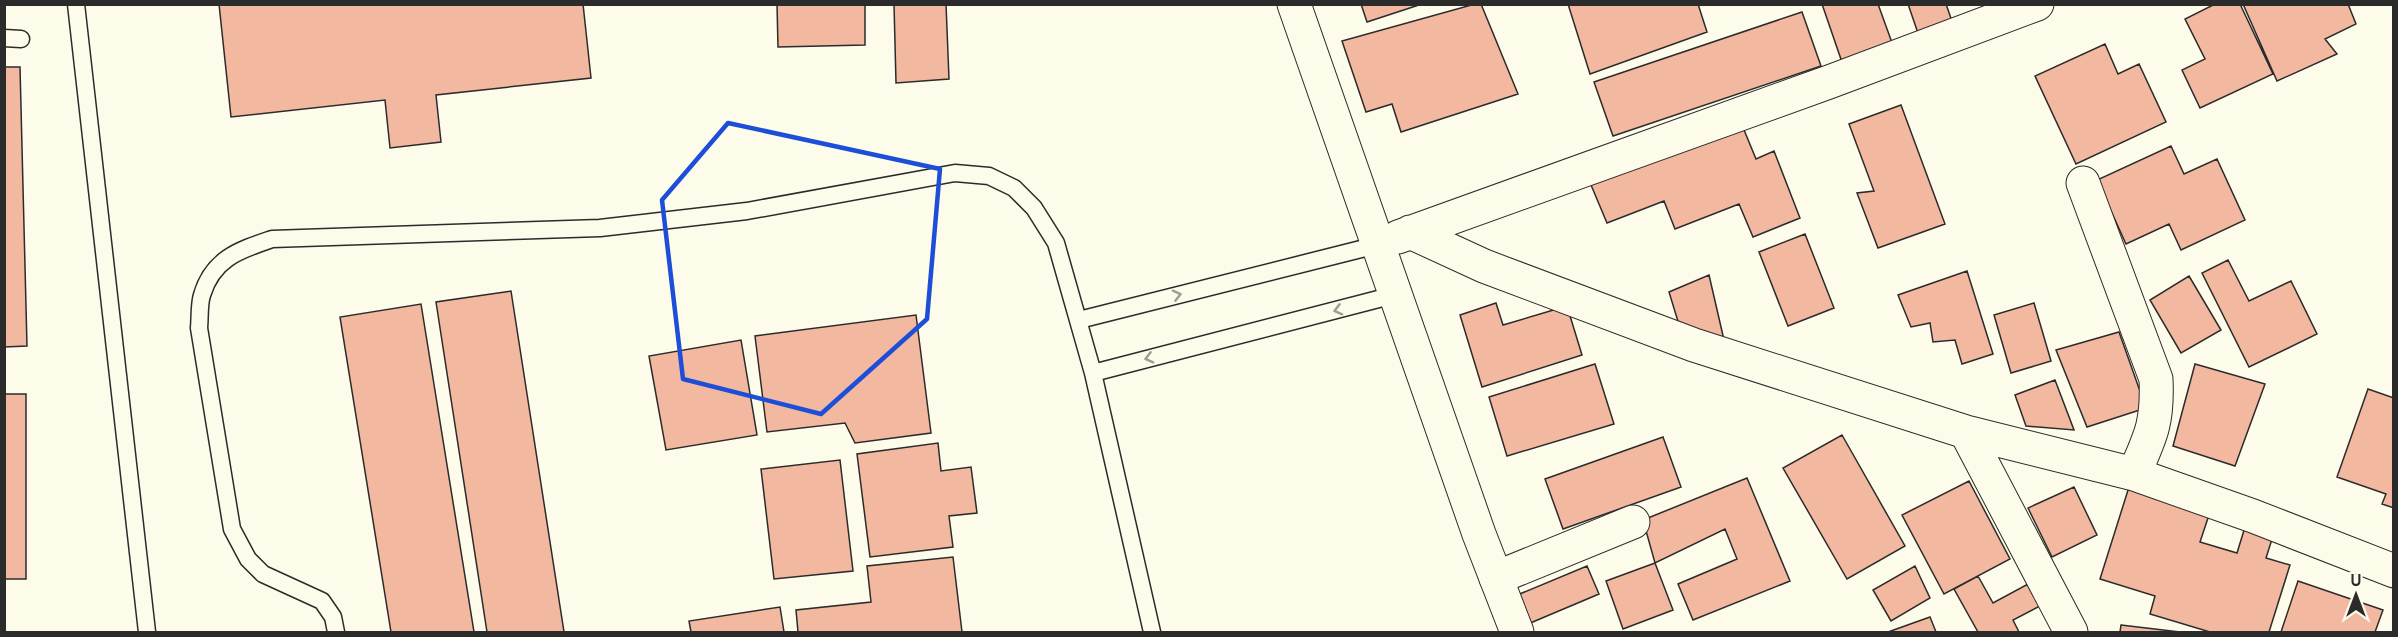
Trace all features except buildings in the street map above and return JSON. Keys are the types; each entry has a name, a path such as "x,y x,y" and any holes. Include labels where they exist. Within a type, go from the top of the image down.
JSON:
{"street":[{"path":"1294,4 1394,295 1517,633"},
{"path":"1377,245 1818,86 2037,4"},
{"path":"2083,183 2156,379 2157,409 2151,437 2134,474"},
{"path":"1410,232 1484,266 1694,345 1965,432 2134,474 2253,516 2394,571"},
{"path":"1965,432 2072,633"},
{"path":"1496,578 1633,522"}],"lane":[{"path":"75,4 147,633"},
{"path":"336,633 333,617 322,601 263,574 248,559 232,529 200,328 201,295 216,266 239,250 272,239 600,228 747,211 955,172 988,176 1014,188 1034,208 1056,243 1093,373 1152,633"},
{"path":"1079,320 1377,245"},
{"path":"1093,373 1394,295"}],"highlighted area":[{"path":"728,123 940,169 927,319 821,414 683,379 662,200"}]}
